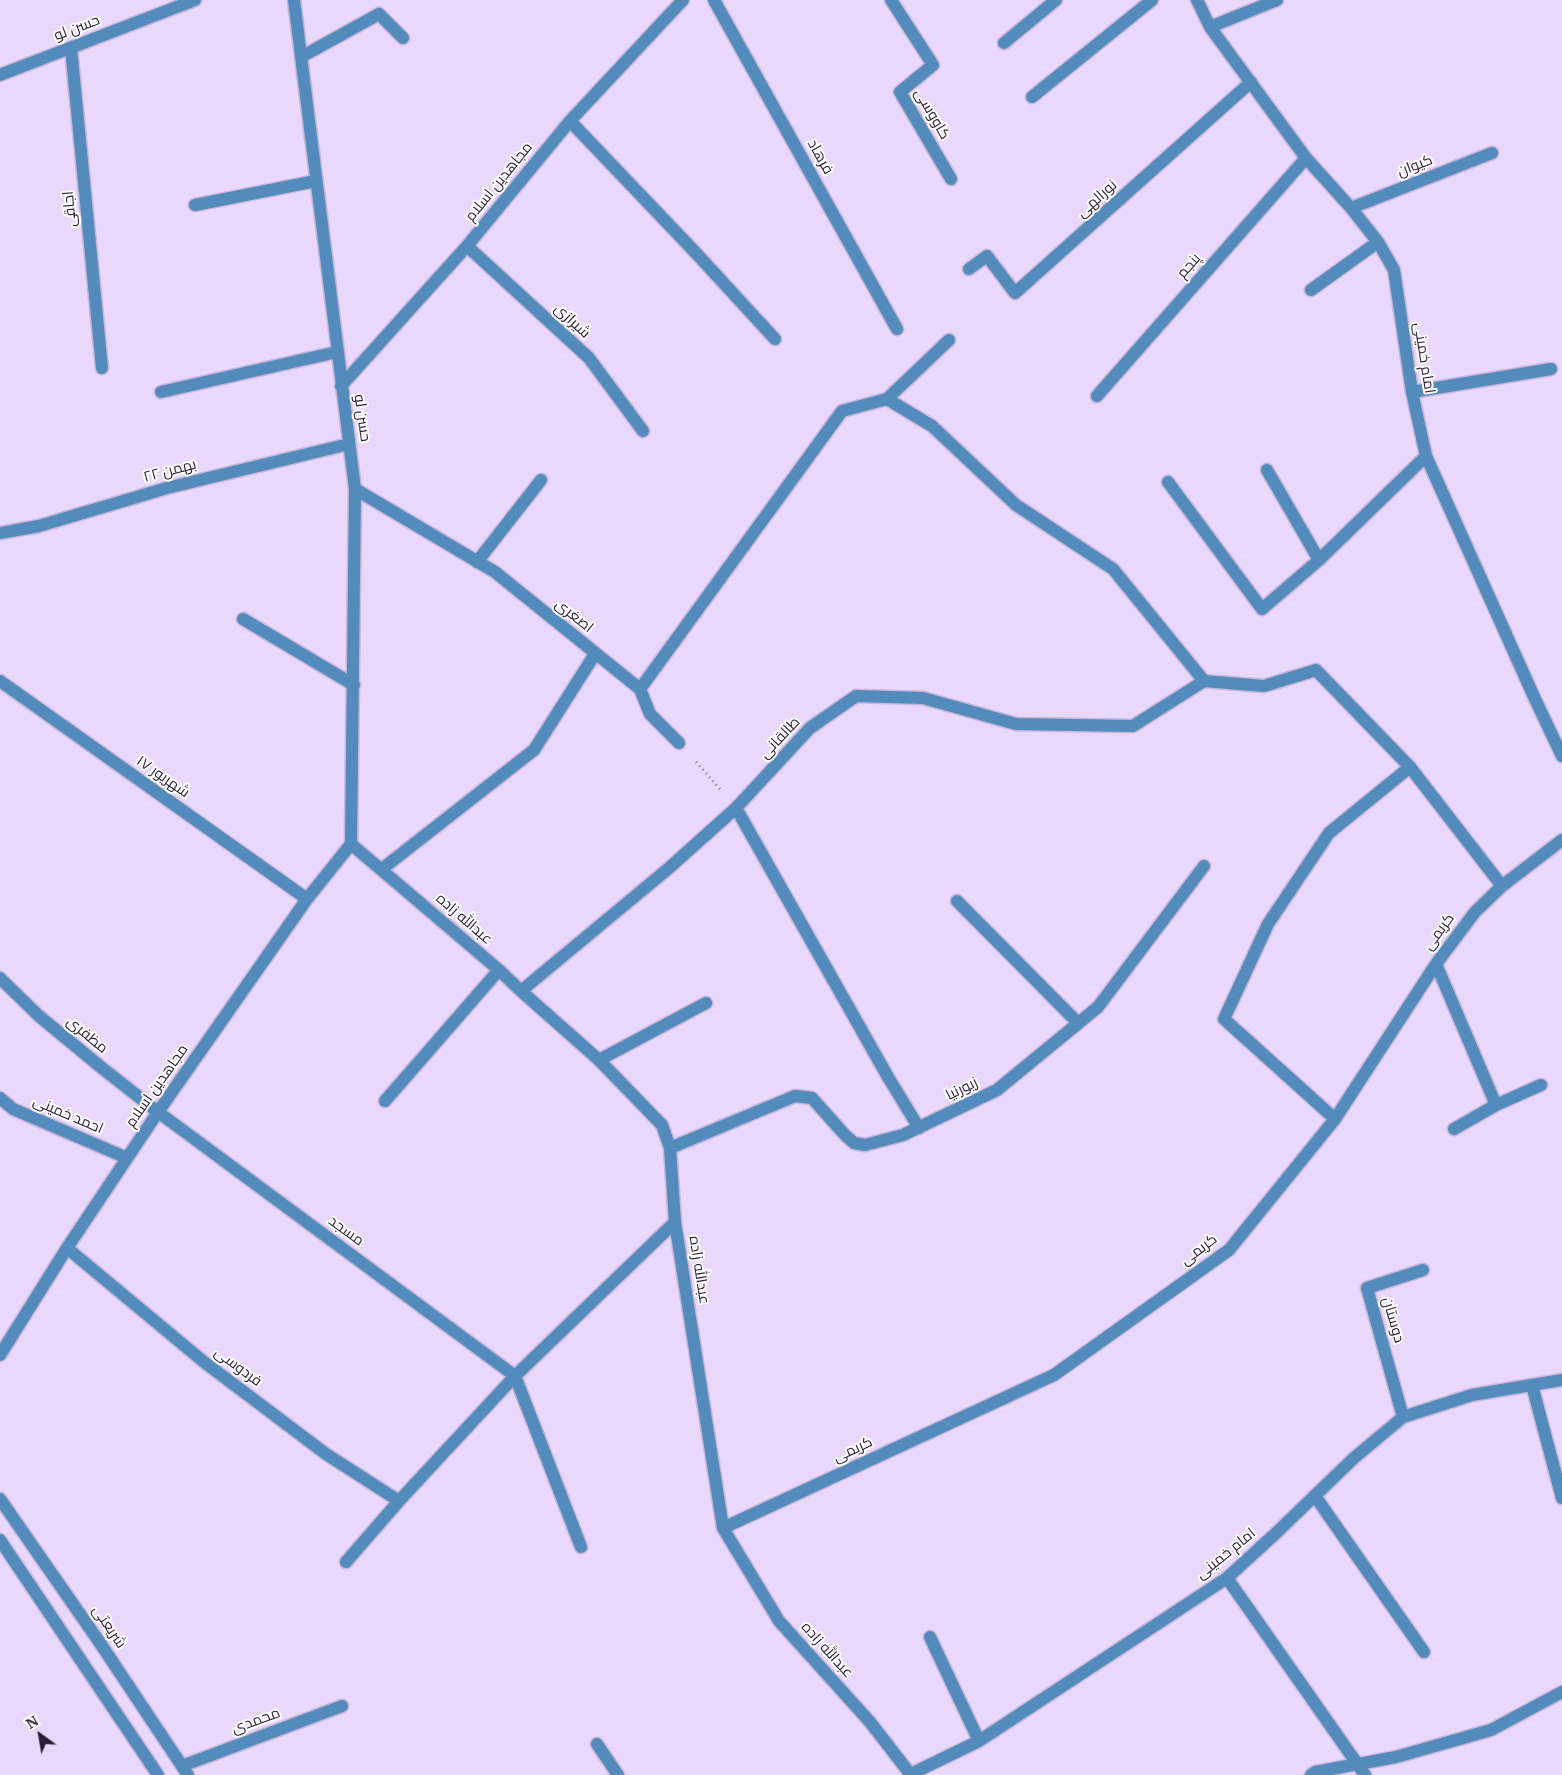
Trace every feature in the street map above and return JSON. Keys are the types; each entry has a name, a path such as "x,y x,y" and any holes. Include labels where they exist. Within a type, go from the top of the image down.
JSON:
{"street":[{"name":"حسن لو","path":"0,75 180,3 195,0"},
{"name":"حسن لو","path":"294,0 355,489 351,844"},
{"name":"مجاهدین اسلام","path":"341,386 467,246 570,121 683,0"},
{"name":"فرهاد","path":"714,0 897,329"},
{"name":"کاووسی","path":"890,0 933,65 900,92 951,179"},
{"path":"1004,43 1056,0"},
{"path":"1032,97 1152,0"},
{"name":"امام خمینی","path":"1197,0 1210,27 1306,158 1351,208 1378,242 1394,270 1412,392 1426,456 1562,756"},
{"path":"1210,27 1277,0"},
{"path":"301,57 379,14 403,38"},
{"name":"اجاقی","path":"71,48 102,368"},
{"name":"نورالهی","path":"969,269 987,256 1015,293 1251,82"},
{"path":"570,121 775,339"},
{"name":"کیوان","path":"1351,208 1492,153"},
{"name":"پنجم","path":"1097,396 1306,158"},
{"path":"194,205 316,181"},
{"path":"1311,290 1378,242"},
{"name":"شیرازی","path":"467,246 589,358 643,431"},
{"path":"640,689 842,411 887,399 949,340"},
{"path":"160,392 337,352"},
{"path":"1412,392 1551,369"},
{"path":"887,399 932,426 1016,505 1113,569 1204,681 1264,686 1316,670 1410,767 1502,886"},
{"name":"۲۲ بهمن","path":"0,533 39,526 167,488 349,444"},
{"path":"1168,482 1262,610 1319,560 1426,456"},
{"path":"1267,470 1319,560"},
{"path":"477,562 541,480"},
{"name":"اصغری","path":"355,489 495,572 640,689 650,714 679,743"},
{"path":"242,618 354,685"},
{"path":"382,870 534,750 596,654"},
{"name":"۱۷ شهریور","path":"0,681 307,899"},
{"name":"طالقانی","path":"521,991 669,868 736,808 810,728 856,696 923,698 1016,724 1133,726 1204,681"},
{"path":"1335,1120 1224,1019 1268,924 1329,833 1410,767"},
{"path":"736,808 888,1077 919,1128"},
{"name":"کریمی","path":"723,1528 1054,1375 1229,1250 1335,1120 1436,964 1475,912 1502,886 1562,840"},
{"name":"مجاهدین اسلام","path":"0,1354 67,1248 158,1112 307,899 351,844"},
{"name":"عبدالله زاده","path":"351,844 499,970 599,1060 662,1125 670,1148 675,1222 723,1528 779,1621 870,1722 910,1775"},
{"name":"زیورنیا","path":"670,1148 795,1096 812,1098 845,1135 854,1143 865,1146 903,1135 997,1090 1098,1007 1204,866"},
{"path":"957,901 1078,1023"},
{"path":"1436,964 1496,1105"},
{"path":"385,1101 499,970"},
{"name":"مظفری","path":"0,978 39,1016 158,1112"},
{"path":"599,1060 706,1004"},
{"path":"1454,1129 1496,1105 1541,1085"},
{"name":"احمد خمینی","path":"0,1098 13,1109 127,1158"},
{"name":"مسجد","path":"158,1112 515,1376"},
{"path":"346,1562 399,1501 515,1376 675,1222"},
{"name":"فردوسی","path":"67,1248 212,1368 326,1454 399,1501"},
{"name":"دوستان","path":"1403,1417 1367,1288 1423,1270"},
{"path":"515,1376 581,1547"},
{"name":"امام خمینی","path":"910,1775 979,1740 1227,1578 1354,1458 1403,1417 1472,1395 1562,1380"},
{"path":"1532,1385 1562,1498"},
{"path":"1315,1496 1424,1652"},
{"name":"شریعتی","path":"0,1499 185,1770"},
{"path":"0,1540 158,1775"},
{"path":"1227,1578 1365,1775"},
{"path":"930,1637 979,1740"},
{"path":"1311,1775 1315,1772 1396,1757 1491,1730 1562,1692"},
{"name":"محمدی","path":"185,1770 342,1706"},
{"path":"598,1744 618,1775"}],"path":[{"path":"679,743 736,808"}]}
